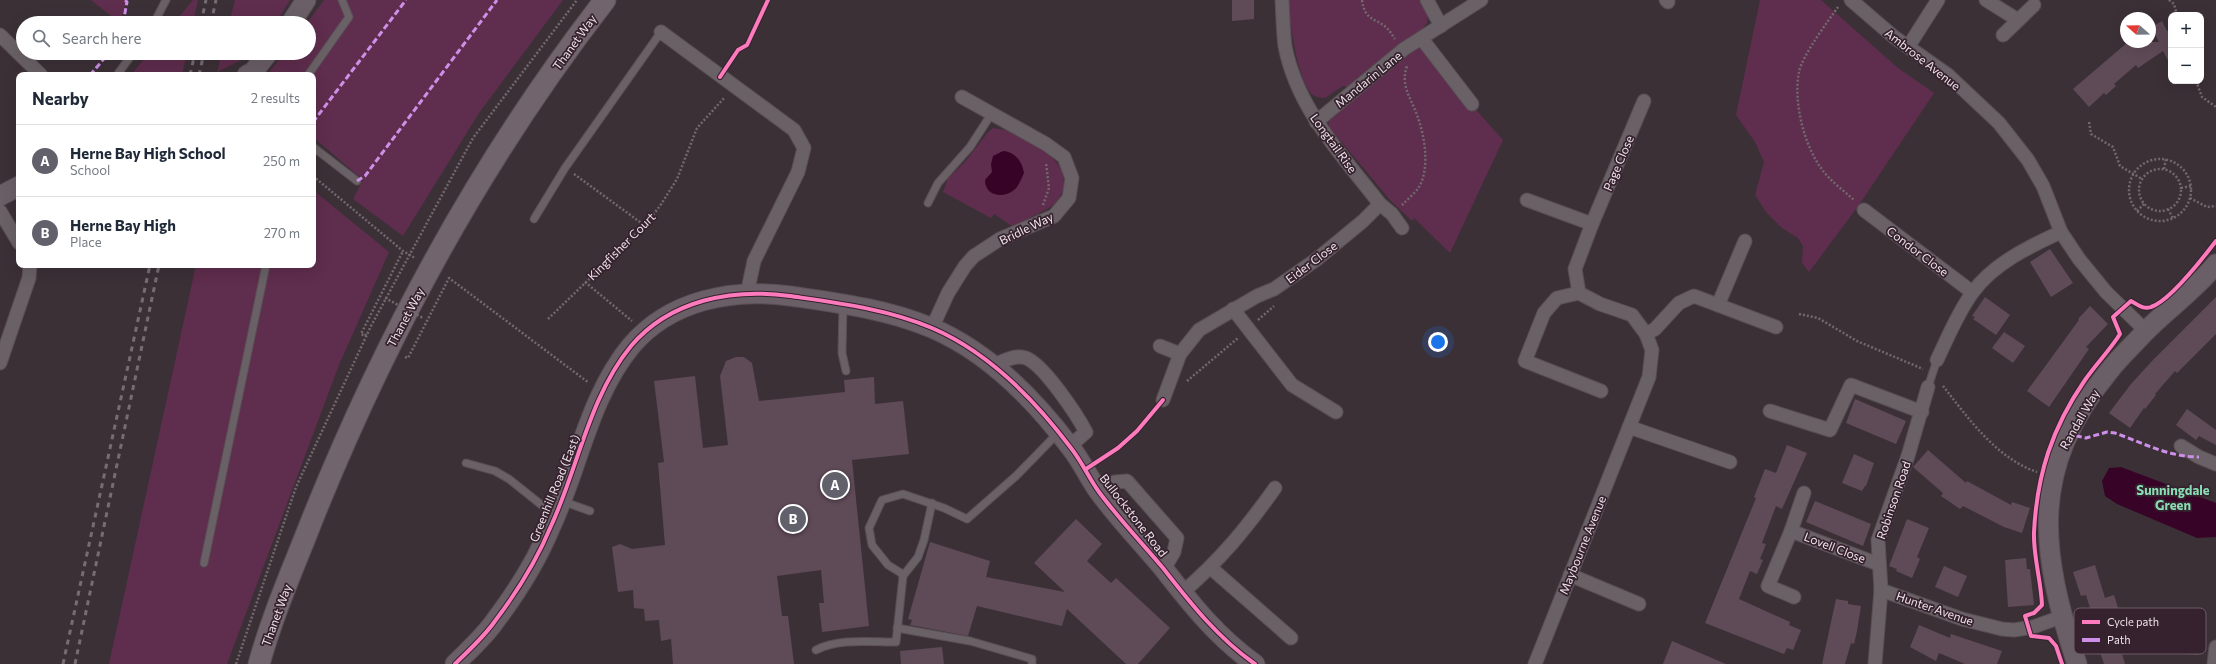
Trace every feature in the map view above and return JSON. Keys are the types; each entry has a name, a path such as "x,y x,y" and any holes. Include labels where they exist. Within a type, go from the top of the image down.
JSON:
{"main road":[{"name":"Thanet Way","path":"259,664 292,571 330,475 387,350 431,268 500,151 539,92 605,0"}],"street":[{"path":"296,16 306,0"},
{"name":"Longtail Rise","path":"1282,0 1285,45 1295,80 1316,122 1380,204 1392,214 1402,228"},
{"path":"1427,0 1441,26"},
{"name":"Mandarin Lane","path":"1316,122 1404,50 1481,0"},
{"name":"Ambrose Avenue","path":"1851,0 1908,47 1948,75 1999,123 2028,160 2044,186 2061,232 2106,292 2146,331"},
{"path":"1908,47 1938,0"},
{"path":"1986,0 2018,20"},
{"path":"2003,35 2034,5"},
{"path":"661,32 794,130 804,148 798,172 754,261 747,294"},
{"path":"0,35 16,50"},
{"path":"1422,39 1442,68 1472,104"},
{"path":"26,60 39,72"},
{"path":"253,72 262,60"},
{"name":"Bridle Way","path":"932,328 948,293 965,266 974,256 1000,239 1054,216 1069,198 1072,178 1064,157 1029,133 962,97"},
{"name":"Page Close","path":"1592,224 1644,101"},
{"path":"0,196 16,188"},
{"path":"1528,200 1592,224 1575,270 1579,293 1557,298 1544,312 1526,361 1601,391"},
{"name":"Eider Close","path":"1163,400 1180,354 1199,330 1233,309 1274,289 1316,259 1363,221 1380,204"},
{"name":"Condor Close","path":"1864,210 1972,292"},
{"path":"0,211 16,239"},
{"path":"1937,360 1972,292 1991,273 2013,258 2061,232"},
{"path":"1718,305 1745,241"},
{"path":"0,362 29,278 30,268"},
{"name":"Randall Way","path":"2077,664 2061,617 2052,572 2047,534 2051,485 2059,453 2068,434 2092,394 2109,370 2146,331 2214,272"},
{"name":"Maybourne Avenue","path":"1535,664 1649,377 1652,350 1646,334 1632,315 1600,304 1579,293"},
{"name":"Bullockstone Road","path":"645,332 666,315 679,309 714,298 747,294 780,295 843,304 900,316 932,328 967,346 994,365 1016,385 1064,440 1098,491 1164,569 1182,593 1212,628 1237,651 1255,664"},
{"path":"1646,334 1655,329 1679,303 1694,296 1776,327"},
{"path":"1233,309 1292,385 1336,412"},
{"name":"Greenhill Road (East)","path":"456,664 495,622 524,578 558,509 605,388 625,354 645,332"},
{"path":"1160,346 1180,354"},
{"path":"994,365 1011,358 1026,358 1040,369 1076,413 1086,432 1064,440"},
{"path":"1770,411 1830,430 1851,385 1922,412"},
{"name":"Robinson Road","path":"1881,590 1878,564 1878,540 1922,412 1928,387"},
{"path":"1629,427 1730,462"},
{"path":"2181,446 2198,457 2216,464"},
{"name":"Bullockstone Road","path":"1098,491 1115,482 1127,482 1177,538 1174,552 1164,569"},
{"path":"1182,593 1211,568 1242,534 1275,488"},
{"name":"Lovell Close","path":"1794,597 1768,586 1791,531 1804,493"},
{"name":"Lovell Close","path":"1791,531 1878,564"},
{"path":"1211,568 1291,638"},
{"path":"1570,575 1639,604"},
{"name":"Hunter Avenue","path":"1875,664 1881,590 1962,619 2002,629 2014,630 2033,627 2061,617"},
{"path":"2214,664 2216,647"}],"lane":[{"path":"158,16 166,0"},
{"path":"310,72 349,17 342,0"},
{"path":"534,219 565,168 661,32"},
{"path":"119,72 128,60"},
{"path":"928,203 938,182 970,147 992,114"},
{"path":"316,149 357,181"},
{"path":"204,563 265,268"},
{"path":"843,304 842,353 846,371"},
{"path":"1928,387 1937,360"},
{"path":"903,576 880,557 872,545 869,528 882,500 903,494 932,503 967,519 1016,476 1064,440"},
{"path":"466,463 495,471 558,509 590,511"},
{"path":"816,650 821,647 846,642 896,642 903,576 918,557 924,540 932,503"},
{"path":"897,628 970,641 1032,658 1032,664"}],"path":[{"path":"1362,0 1363,9 1369,18 1386,28 1410,57 1404,74 1404,85 1418,116 1425,150 1424,176 1418,189 1392,214"},
{"path":"2169,0 2174,4 2176,12"},
{"path":"1839,6 1815,41 1799,71 1798,94 1802,124 1809,149 1821,169 1864,210"},
{"path":"2197,84 2202,97 2216,107"},
{"path":"2089,122 2091,134 2113,147 2120,166 2142,179"},
{"path":"2158,159 2174,161 2186,172 2191,186 2190,198 2184,210 2172,218 2158,221 2143,215 2137,210 2130,197 2130,189 2134,174 2144,163 2158,159"},
{"path":"2164,169 2166,159"},
{"path":"1028,227 1041,208 1049,188 1046,160"},
{"path":"565,168 645,225"},
{"path":"2164,169 2177,178 2181,188 2178,200 2168,209 2158,211 2144,204 2139,192 2142,179 2151,170 2164,169"},
{"path":"316,178 403,250 361,334 365,336 385,298 423,318"},
{"path":"2181,188 2191,186"},
{"path":"2190,198 2202,205 2216,206"},
{"path":"2137,210 2144,204"},
{"path":"2168,209 2172,218"},
{"path":"404,356 408,358 449,278 572,372 593,386 595,382 605,388"},
{"path":"585,282 645,332"},
{"path":"1163,400 1274,306 1274,289"},
{"path":"2040,480 2041,473"}],"shaded area":[{"path":"91,0 127,0 122,16 111,16"},
{"path":"193,0 198,0 195,16 180,16"},
{"path":"235,0 290,0 280,16 231,16"},
{"path":"324,0 563,0 479,113 403,236 353,199 363,180 316,140 316,72 269,72 279,60 316,60 316,16 312,16"},
{"path":"1288,0 1419,0 1428,16 1427,23 1420,32 1477,111 1503,140 1450,253 1414,218 1412,221 1391,201 1329,127 1328,119 1350,87 1343,86 1325,98 1314,96 1308,89 1303,78 1295,50"},
{"path":"1760,0 1821,0 1898,68 1934,93 1859,205 1809,272 1802,263 1803,246 1798,238 1782,228 1766,212 1755,195 1764,162 1755,142 1736,115"},
{"path":"143,60 185,60 183,72 133,72"},
{"path":"220,60 242,60 217,72"},
{"path":"993,128 1006,130 1020,135 1034,143 1047,152 1057,163 1063,175 1064,188 1054,204 1043,212 1012,226 994,214 991,218 943,192 948,178 964,163"},
{"path":"1003,151 1011,153 1020,161 1024,173 1019,184 1014,190 1010,193 1000,195 991,193 988,190 985,180 992,172 991,164 993,156"},
{"path":"316,192 389,252 339,365 227,664 109,664 195,268 316,268"},
{"path":"2121,467 2216,503 2216,537 2197,538 2117,504 2105,496 2102,481 2109,468"}],"building":[{"path":"1232,0 1254,0 1254,19 1232,21"},
{"path":"2162,21 2168,31 2168,60 2163,51 2138,68 2136,65 2114,84 2116,86 2106,95 2104,93 2089,107 2073,89 2121,48 2156,48 2156,42 2159,42 2156,36 2156,24"},
{"path":"2050,249 2073,283 2051,297 2030,262"},
{"path":"1985,297 2010,315 1996,335 1973,319 1975,317 1972,316"},
{"path":"2216,297 2216,334 2177,373 2175,371 2155,394 2156,395 2145,409 2144,408 2130,428 2109,413 2131,384 2152,361"},
{"path":"2090,306 2108,324 2086,347 2089,349 2049,407 2027,391 2079,320 2078,319"},
{"path":"2004,332 2025,346 2013,363 1992,348"},
{"path":"736,357 744,357 752,363 759,401 845,392 844,380 874,377 875,404 903,401 909,454 852,460 869,626 822,632 819,603 824,603 821,570 777,576 782,616 788,616 794,664 673,664 671,639 661,641 659,620 645,621 644,609 634,608 633,590 618,592 612,547 620,544 632,549 665,545 658,463 664,462 654,381 695,376 703,448 728,445 720,376 726,361"},
{"path":"1855,399 1906,421 1896,444 1846,423"},
{"path":"2187,409 2216,430 2216,445 2199,436 2196,440 2176,425"},
{"path":"1787,445 1807,453 1782,509 1776,506 1762,543 1766,544 1760,559 1763,560 1757,574 1750,571 1739,599 1790,622 1789,625 1801,630 1793,650 1787,648 1784,654 1705,623 1756,498 1754,497 1765,469 1776,473"},
{"path":"1928,450 1966,483 1967,481 2011,505 2012,502 2030,508 2022,533 2004,527 1963,506 1960,509 1941,496 1943,493 1913,467"},
{"path":"1854,454 1874,463 1866,486 1862,491 1842,483"},
{"path":"1815,501 1871,524 1863,546 1806,522"},
{"path":"1076,519 1102,544 1087,561 1111,583 1116,578 1170,628 1138,664 1126,664 1067,609 1062,626 977,606 968,636 910,625 912,620 908,619 930,542 990,561 986,577 1065,592 1034,563"},
{"path":"1907,519 1929,528 1917,557 1920,559 1912,578 1889,566"},
{"path":"2026,558 2027,569 2030,569 2034,605 2008,607 2005,560"},
{"path":"2095,565 2105,598 2114,595 2118,608 2090,608 2086,595 2081,596 2073,572"},
{"path":"1944,566 1967,576 1958,597 1935,587"},
{"path":"1836,599 1848,601 1848,604 1861,606 1857,631 1854,644 1851,643 1845,664 1822,664"},
{"path":"1919,625 1950,638 1951,634 2002,651 1997,664 1965,664 1939,653 1936,661 1910,647"},
{"path":"1672,641 1726,664 1663,664"},
{"path":"942,647 944,664 901,664 900,651"},
{"path":"2101,654 2122,654 2125,664 2104,664"}],"railway":[{"path":"203,16 206,0"},
{"path":"213,16 216,0"},
{"path":"191,72 193,60"},
{"path":"200,72 202,60"},
{"path":"63,664 149,268"},
{"path":"75,664 158,268"}],"marked path":[{"path":"124,16 127,2 125,0"},
{"path":"316,118 406,0"},
{"path":"357,181 365,176 497,0"},
{"path":"93,72 103,60"},
{"path":"2067,434 2086,438 2107,432 2115,433 2177,455 2199,457"}],"cycle path":[{"path":"720,77 738,50 747,45 768,0"},
{"path":"2062,664 2056,646 2049,638 2031,636 2025,616 2034,613 2042,605 2034,532 2039,491 2048,452 2055,434 2073,398 2089,374 2120,334 2113,317 2131,301 2145,308 2159,303 2186,278 2216,241"},
{"path":"455,664 491,627 511,599 533,563 560,504 594,410 617,366 631,346 647,330 664,318 683,308 724,296 746,294 790,296 880,311 915,321 932,328 953,338 972,350 1009,379 1042,412 1075,453 1095,487 1195,607 1217,632 1255,664"},
{"path":"1086,469 1118,448 1137,431 1163,400"}],"place":[{"name":"Herne Bay High School","path":"835,485"},
{"name":"Herne Bay High","path":"793,519"}],"district":[{"name":"Sunningdale Green","path":"2173,498"}]}
